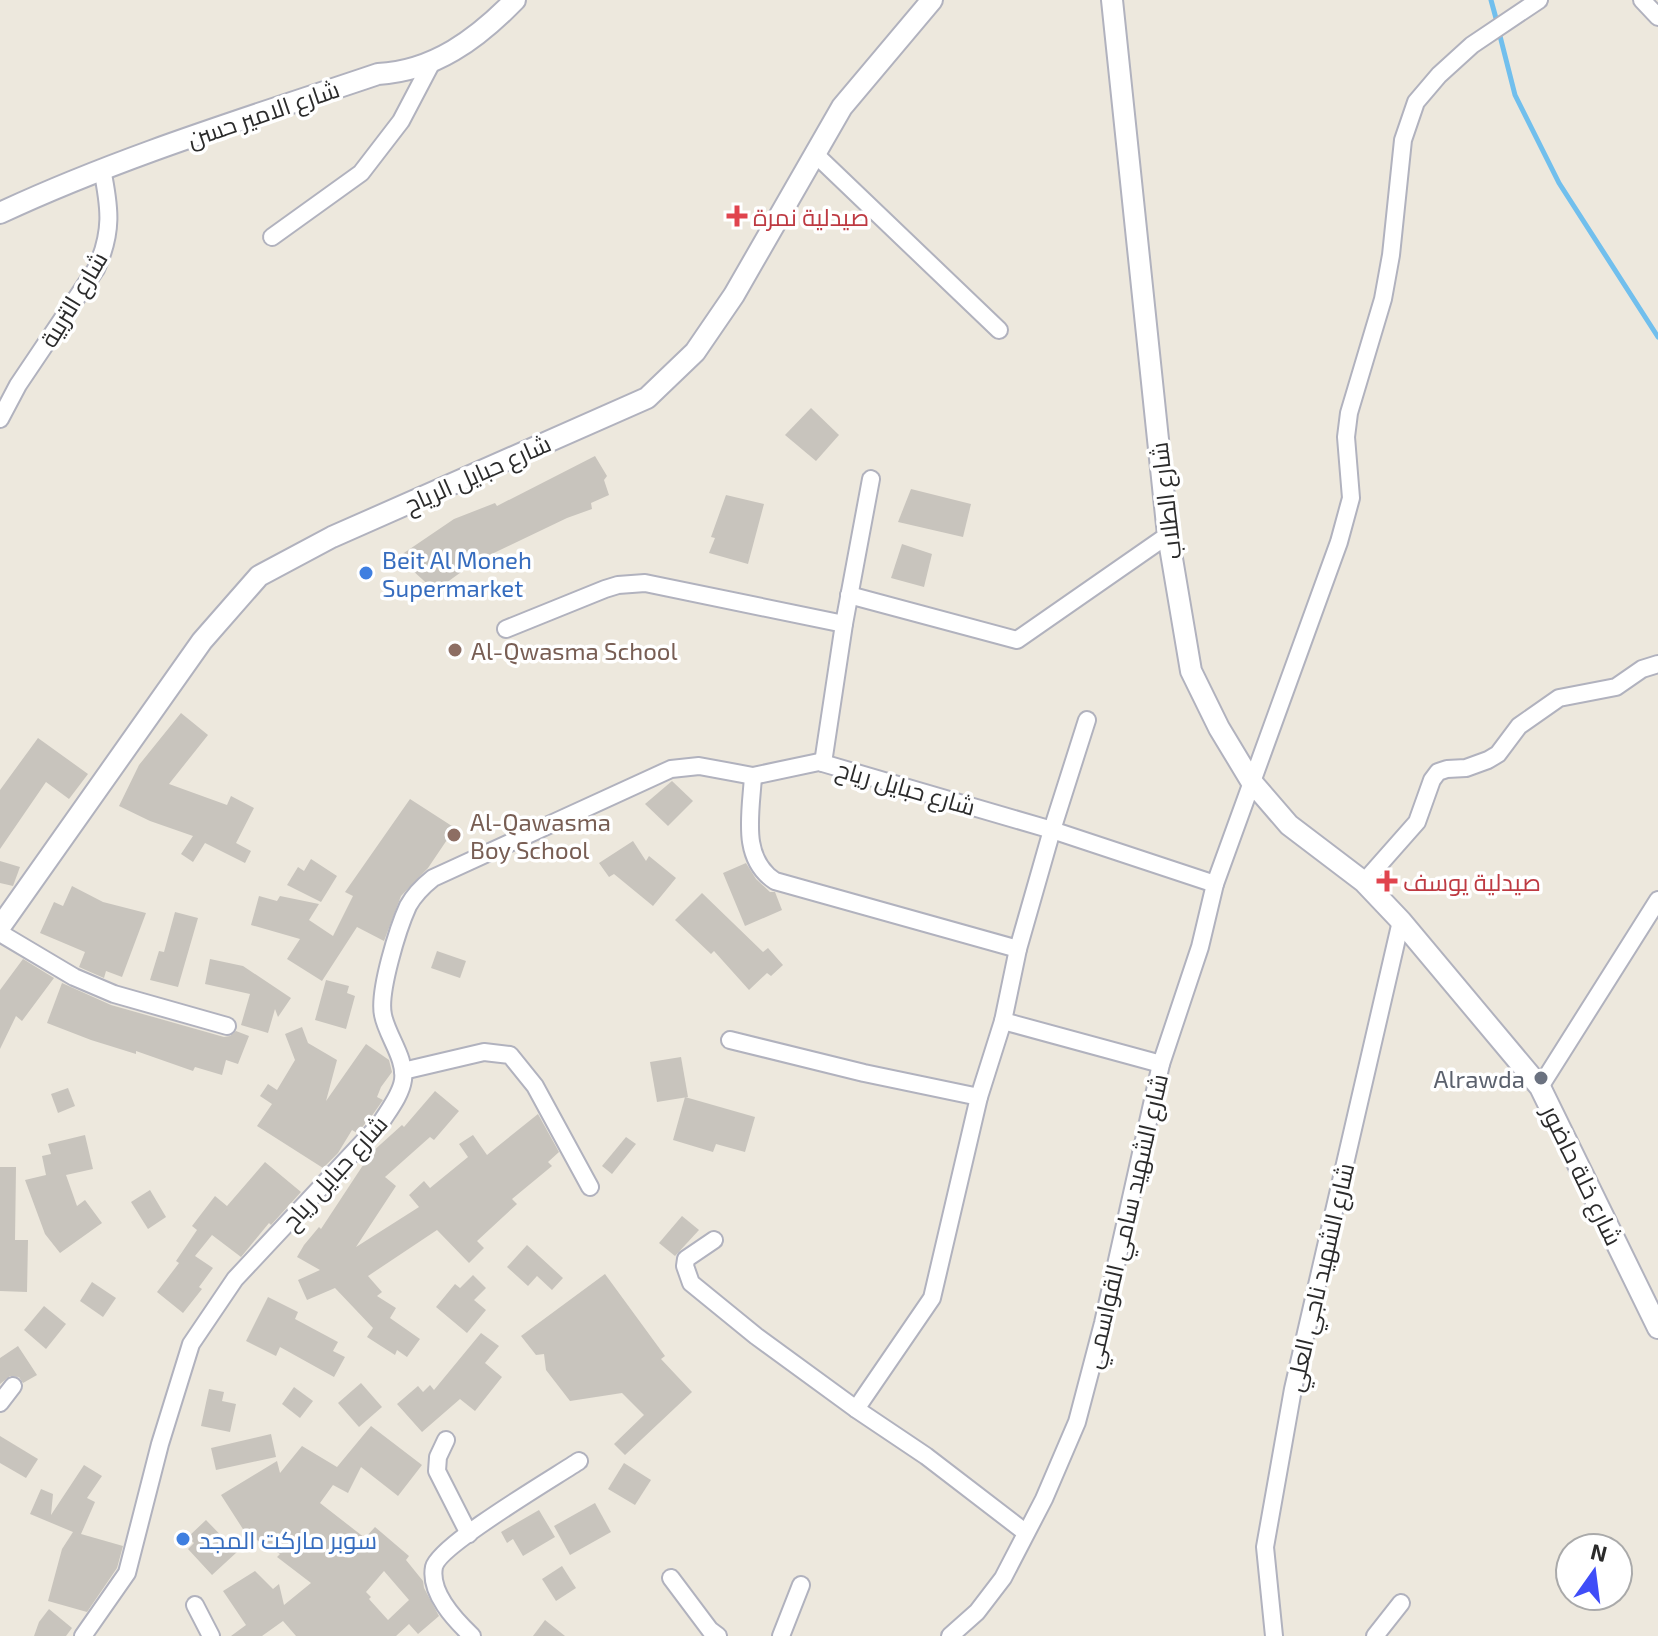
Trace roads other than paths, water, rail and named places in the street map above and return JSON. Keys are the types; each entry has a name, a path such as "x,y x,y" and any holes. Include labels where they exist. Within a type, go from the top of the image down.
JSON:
{"street":[{"name":"شارع الامير حسن","path":"0,213 102,169 378,74 399,72 432,62 491,25 515,0"},
{"name":"شارع حبايل الرياح","path":"0,927 202,641 259,576 332,537 647,398 695,352 734,295 842,107 932,0"},
{"name":"شارع الطلاب","path":"1112,0 1168,535 1191,671 1219,728 1251,781 1289,825 1364,882 1401,921"},
{"name":"شارع الشهيد سامي القواسمي","path":"950,1636 977,1612 995,1589 1044,1499 1077,1422 1103,1323 1161,1064 1200,947 1215,884 1339,542 1351,498 1346,437 1349,413 1383,299 1391,255 1403,140 1416,102 1439,75 1472,45 1539,0"},
{"path":"1642,0 1658,17"},
{"path":"272,237 361,173 401,121 432,62"},
{"path":"814,153 999,330"},
{"name":"شارع التربية","path":"0,419 18,385 96,269 106,248 110,230 102,169"},
{"path":"823,763 844,624 871,479"},
{"path":"849,595 1017,640 1168,535"},
{"path":"506,629 605,589 645,583 844,624"},
{"path":"1364,882 1417,822 1432,780 1438,772 1466,768 1498,754 1519,726 1559,698 1616,687 1642,669 1658,664"},
{"path":"856,1409 932,1298 979,1097 1003,1021 1018,949 1087,720"},
{"name":"شارع حبايل رياح","path":"83,1636 127,1573 160,1444 191,1344 235,1279 380,1124 403,1083 403,1071 382,1010 383,994 408,907 433,878 671,769 699,766 753,776 823,763 1052,830 1215,884"},
{"path":"753,776 752,851 760,869 775,881 1018,949"},
{"path":"1540,1087 1658,900"},
{"name":"شارع خلة حاضور","path":"1401,921 1540,1087 1658,1328"},
{"name":"شارع الشهيد ناجي العلي","path":"1274,1636 1265,1547 1293,1389 1401,921"},
{"path":"0,933 74,977 114,994 227,1026"},
{"path":"1003,1021 1161,1064"},
{"path":"730,1040 979,1097"},
{"path":"403,1071 484,1052 510,1055 535,1086 590,1187"},
{"path":"714,1240 686,1259 685,1266 691,1283 1025,1532"},
{"path":"0,1403 13,1386"},
{"path":"446,1440 438,1457 437,1471 469,1534"},
{"path":"472,1636 444,1604 435,1584 433,1571 436,1562 443,1552 579,1461"},
{"path":"671,1578 710,1630 718,1636"},
{"path":"781,1636 801,1585"},
{"path":"1375,1636 1401,1603"},
{"path":"195,1605 211,1636"}],"waterway":[{"path":"1491,0 1497,22"},
{"path":"1499,32 1515,95 1559,183 1658,337"}],"place":[{"name":"صيدلية نمرة","path":"737,216"},
{"name":"Beit Al Moneh Supermarket","path":"366,573"},
{"name":"Al-Qwasma School","path":"455,650"},
{"name":"Al-Qawasma Boy School","path":"454,835"},
{"name":"صيدلية يوسف","path":"1387,881"},
{"name":"Alrawda","path":"1541,1078"},
{"name":"سوبر ماركت المجد","path":"183,1539"}]}
